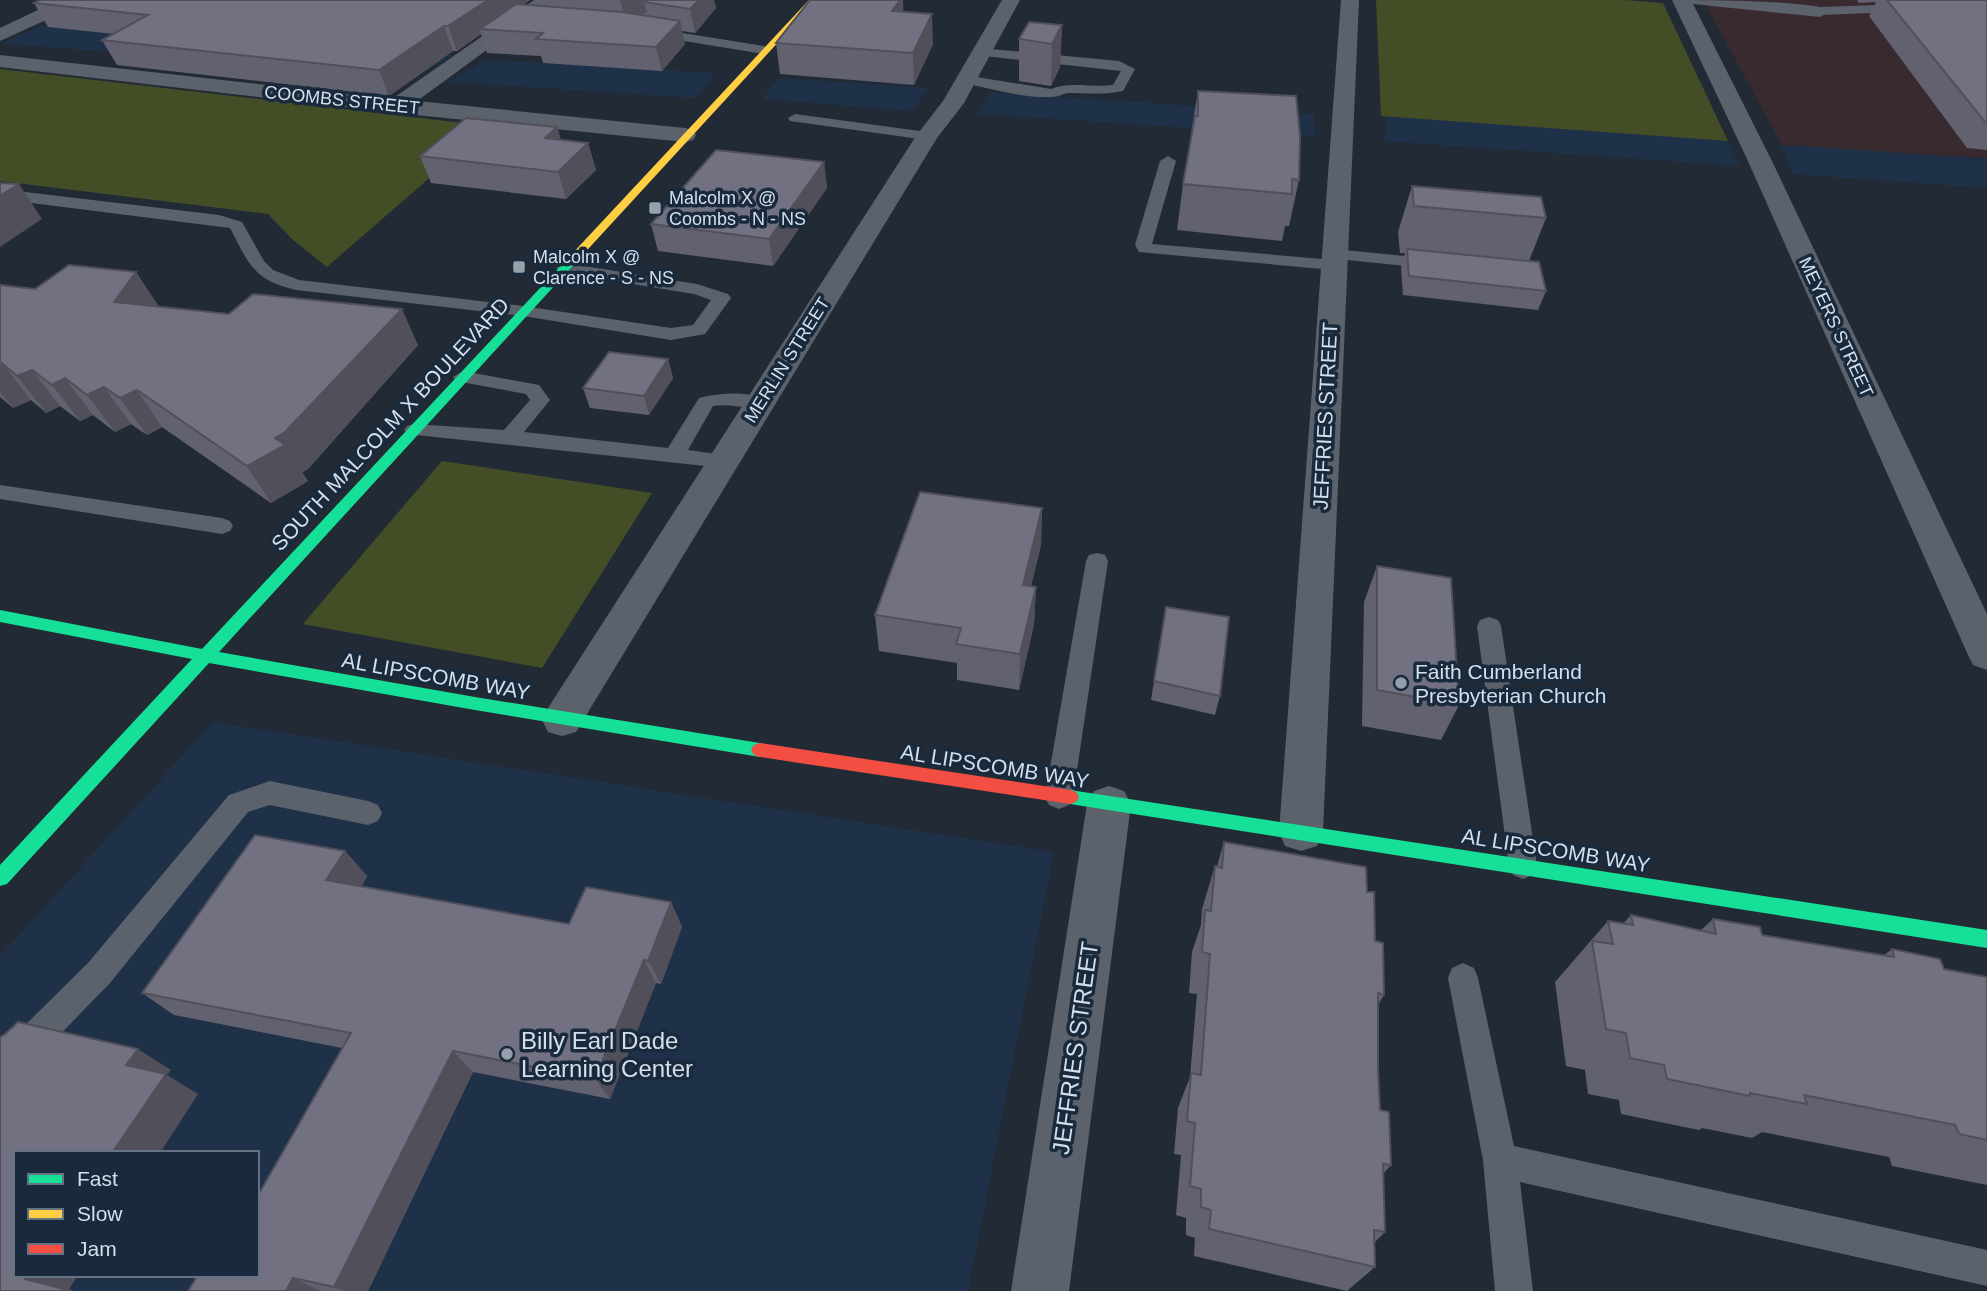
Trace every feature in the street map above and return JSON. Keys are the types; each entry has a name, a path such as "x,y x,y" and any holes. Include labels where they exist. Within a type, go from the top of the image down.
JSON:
{"street":[{"path":"0,35 74,0"},
{"path":"396,106 529,20 546,0"},
{"name":"SOUTH MALCOLM X BOULEVARD","path":"0,878 685,135 813,0"},
{"name":"MERLIN STREET","path":"562,720 927,136 953,103 964,79 1011,0"},
{"name":"JEFFRIES STREET","path":"1301,832 1350,0"},
{"name":"MEYERS STREET","path":"1681,0 1759,159 1987,655"},
{"path":"1698,0 1820,11"},
{"name":"COOMBS STREET","path":"0,61 396,106 685,135"},
{"name":"AL LIPSCOMB WAY","path":"0,616 205,657 562,720 1987,939"},
{"name":"JEFFRIES STREET","path":"1040,1291 1110,804"}],"lane":[{"path":"1820,11 1944,6 1938,0"},
{"path":"645,24 764,50"},
{"path":"964,79 1040,92 1053,93 1062,89 1099,91 1118,88 1128,69 1119,65 980,52"},
{"path":"795,118 927,136"},
{"path":"1168,161 1143,245 1145,248 1452,266"},
{"path":"0,194 219,220 236,225 257,263 267,274 296,285 523,311 671,334 699,330 722,298 697,289 565,268"},
{"path":"463,377 532,389 540,400 509,437"},
{"path":"674,456 706,402 725,398 760,402"},
{"path":"414,430 509,437 724,461"},
{"path":"0,492 222,526"},
{"path":"1059,797 1097,561"},
{"path":"1489,626 1523,866"},
{"path":"0,1054 29,1044 99,972 239,803 270,793 369,813"},
{"path":"1464,978 1500,1160 1514,1291"},
{"path":"1500,1160 1987,1268"}],"shaded area":[{"path":"1703,0 1987,0 1987,158 1782,145"},
{"path":"41,26 454,55 422,73 0,44"},
{"path":"484,60 715,73 696,98 449,82"},
{"path":"779,78 929,88 912,111 762,99"},
{"path":"989,92 1314,114 1315,136 978,114"},
{"path":"1386,116 1728,141 1740,166 1384,141"},
{"path":"1782,145 1987,159 1987,188 1792,174"},
{"name":"Billy Earl Dade Learning Center","path":"213,722 1054,852 968,1291 0,1291 0,956"}],"green space":[{"path":"1376,0 1624,0 1663,3 1728,141 1381,116"},
{"path":"0,69 489,126 327,267 292,239 268,214 0,181"},
{"path":"442,461 652,493 542,668 303,624"}],"building":[{"path":"40,0 488,0 379,70 102,40 148,15 34,3"},
{"path":"699,0 690,9 644,2"},
{"path":"810,0 900,0 892,11 932,14 913,53 776,43"},
{"path":"1887,0 1987,0 1987,122 1985,122"},
{"path":"516,4 622,12 680,21 656,47 536,39 543,33 480,29"},
{"path":"1029,22 1062,25 1052,44 1019,39"},
{"path":"1198,91 1296,96 1300,136 1299,180 1292,179 1292,194 1183,184 1195,116 1198,116"},
{"path":"466,118 557,127 545,138 588,143 558,172 420,156"},
{"path":"716,150 824,162 769,239 651,224"},
{"path":"0,183 19,184 0,196"},
{"path":"1412,186 1541,197 1546,218 1414,206"},
{"path":"1407,249 1539,262 1546,291 1409,276"},
{"path":"69,265 136,272 114,302 229,314 253,294 402,309 285,432 275,438 285,445 247,466 137,390 120,398 104,387 87,395 65,378 52,385 32,370 17,376 0,364 0,285 35,289"},
{"path":"609,352 668,359 644,396 583,388"},
{"path":"920,492 1042,508 1023,585 1036,587 1020,654 956,644 961,628 875,615"},
{"path":"1377,566 1451,578 1459,705 1377,690"},
{"path":"1166,607 1229,617 1220,696 1154,681"},
{"path":"255,835 345,851 326,880 569,924 586,887 671,902 648,961 644,960 595,1079 453,1051 334,1287 293,1278 286,1291 188,1291 197,1277 259,1277 259,1194 351,1033 142,993"},
{"path":"1224,842 1366,867 1367,892 1374,892 1375,941 1383,943 1384,995 1378,993 1378,1069 1380,1110 1389,1112 1391,1165 1383,1164 1385,1232 1374,1230 1375,1267 1209,1229 1211,1210 1201,1207 1201,1189 1190,1186 1195,1123 1187,1121 1191,1073 1201,1075 1210,954 1202,952 1205,910 1211,911 1215,866 1222,868"},
{"path":"1631,915 1716,934 1713,919 1760,927 1762,935 1894,957 1892,949 1940,959 1944,969 1987,977 1987,1140 1959,1134 1955,1125 1804,1095 1807,1104 1750,1093 1750,1096 1667,1079 1664,1065 1630,1058 1626,1033 1606,1029 1592,941 1613,944 1608,921 1633,925"},
{"path":"18,1022 138,1049 126,1065 166,1074 113,1151 14,1151 14,1277 26,1277 25,1279 72,1291 0,1291 0,1037"}],"traffic: fast":[{"path":"0,878 574,258"},
{"path":"0,616 380,688 760,750"},
{"path":"1070,797 1987,939"}],"traffic: slow":[{"path":"574,258 813,0"}],"traffic: jam":[{"path":"760,750 1070,797"}],"place":[{"name":"Malcolm X @ Coombs - N - NS","path":"655,208"},
{"name":"Malcolm X @ Clarence - S - NS","path":"519,267"},
{"name":"Faith Cumberland Presbyterian Church","path":"1401,683"},
{"name":"Billy Earl Dade Learning Center","path":"507,1054"}]}
